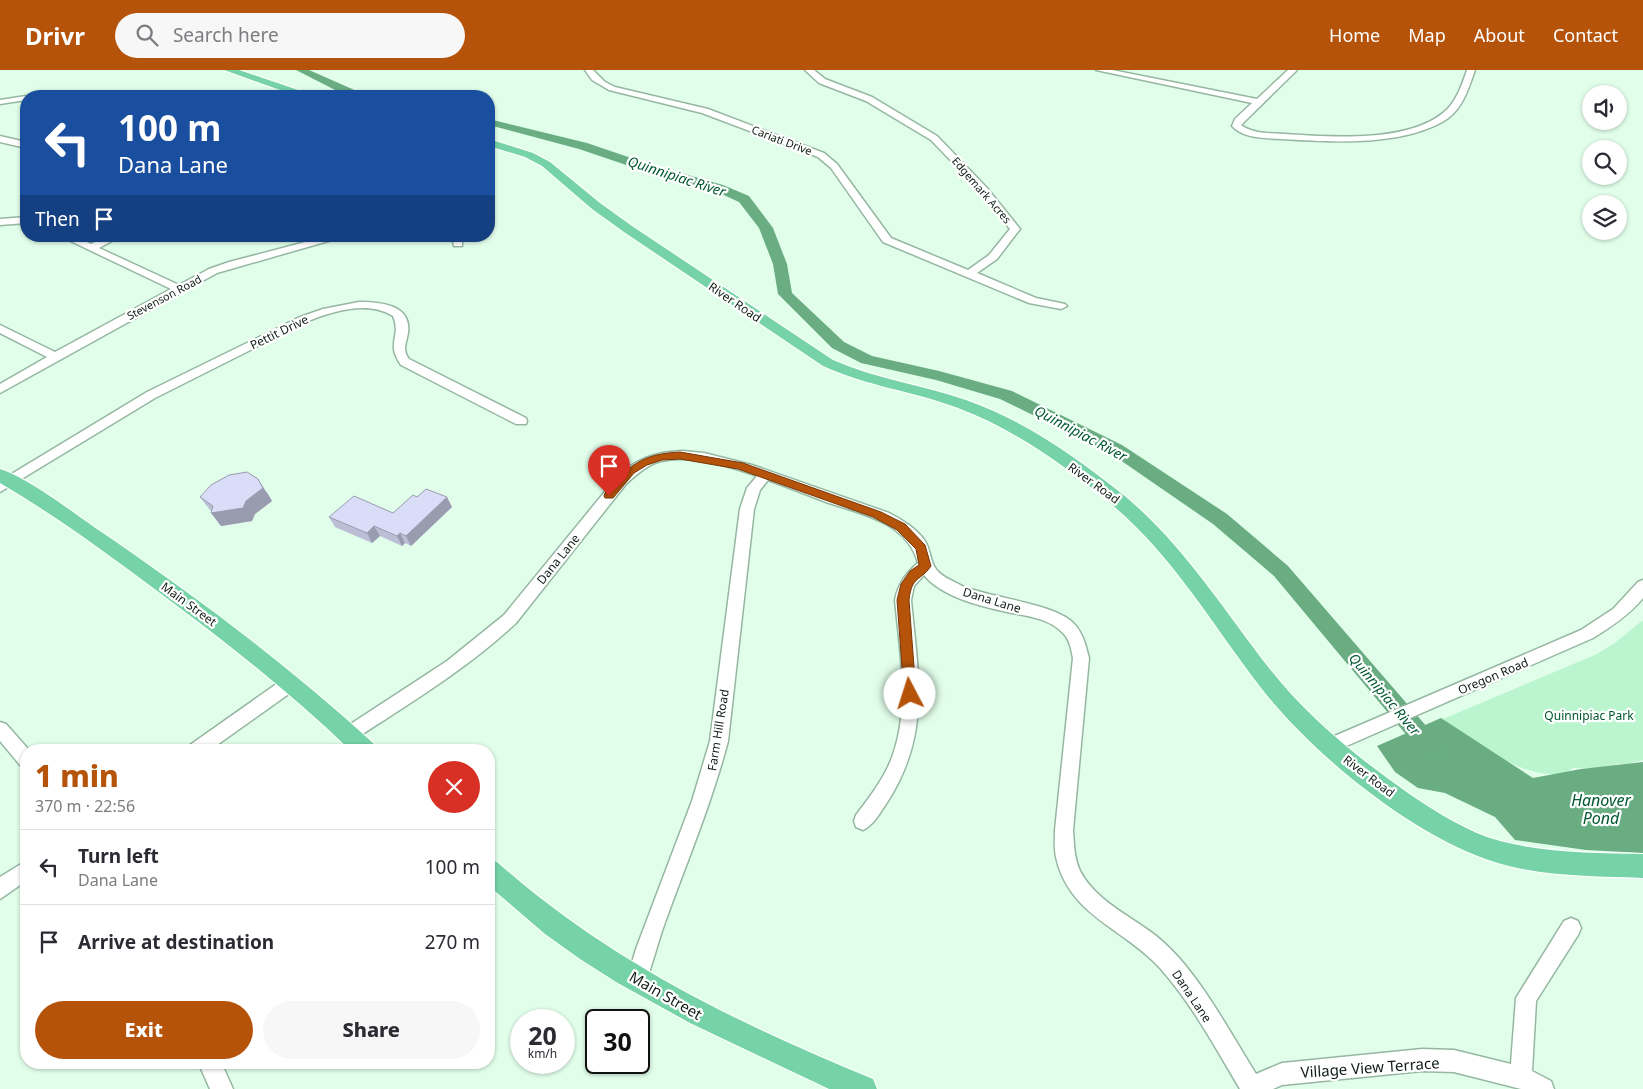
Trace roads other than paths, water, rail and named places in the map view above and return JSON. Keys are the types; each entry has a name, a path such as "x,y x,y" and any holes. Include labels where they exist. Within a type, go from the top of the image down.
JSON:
{"main road":[{"path":"229,70 288,90"},
{"name":"River Road","path":"495,144 529,155 546,164 596,206 628,229 828,363 858,376 942,398 973,409 1029,439 1102,487 1136,516 1165,546 1297,716 1329,746 1396,797 1434,822 1467,840 1521,858 1643,866"},
{"name":"Main Street","path":"3,481 71,520 206,616 291,683 359,744"},
{"name":"Main Street","path":"495,876 513,894 568,937 637,979 716,1024 863,1089"}],"street":[{"name":"Cariati Drive","path":"589,70 594,79 614,90 699,108 821,155 834,166 887,240 969,274"},
{"name":"Edgemark Acres","path":"809,70 822,81 869,99 934,138 984,190 1015,229 993,257 969,274"},
{"path":"1100,70 1258,102"},
{"path":"1293,70 1238,121 1236,126 1241,131 1281,136 1336,139 1390,134 1423,127 1442,119 1454,110 1471,70"},
{"path":"0,102 20,99"},
{"path":"0,139 20,143"},
{"path":"0,222 20,220"},
{"path":"78,242 179,289"},
{"path":"91,248 104,242"},
{"name":"Stevenson Road","path":"0,389 179,289 223,267 318,242"},
{"path":"969,274 1033,301 1061,306"},
{"name":"Pettit Drive","path":"3,481 160,391 304,319 318,313 346,306 373,305 394,312 400,318 402,325 397,348 399,355 405,362 521,421"},
{"path":"0,328 55,357"},
{"name":"Dana Lane","path":"349,734 471,653 494,635 510,619 621,480 643,463 661,456 680,455 739,466 890,520 906,532 921,548 925,566 937,579 966,594 991,602 1045,614 1062,621 1072,630 1080,644 1082,658 1062,848 1067,868 1078,886 1093,903 1144,940 1165,958 1187,985 1251,1088"},
{"name":"Farm Hill Road","path":"637,979 646,944 712,773 719,741 747,509 754,488 764,475"},
{"path":"863,821 883,795 897,767 907,738 910,701 903,600 905,587 914,574 925,566"},
{"name":"Oregon Road","path":"1329,746 1442,698 1595,629 1624,608 1643,586"},
{"path":"205,744 291,683"},
{"path":"0,730 20,752"},
{"path":"0,889 20,874"},
{"path":"1521,1077 1526,998 1571,928"},
{"name":"Village View Terrace","path":"1251,1088 1282,1074 1422,1060 1454,1061 1521,1077 1543,1089"},
{"path":"212,1069 222,1089"}],"water":[{"name":"Hanover Pond","path":"1441,718 1533,778 1581,769 1643,762 1643,853 1586,850 1515,840 1495,817 1445,793 1418,788 1395,772 1377,746"}],"waterway":[{"name":"Quinnipiac River","path":"301,70 343,90"},
{"name":"Quinnipiac River","path":"495,124 583,146 642,166 719,188 744,199 766,228 780,264 785,294 838,345 867,360 939,376 1006,395 1116,449 1220,519 1281,571 1432,749"}],"park label":[{"name":"Quinnipiac Park","path":"1589,715"}]}
